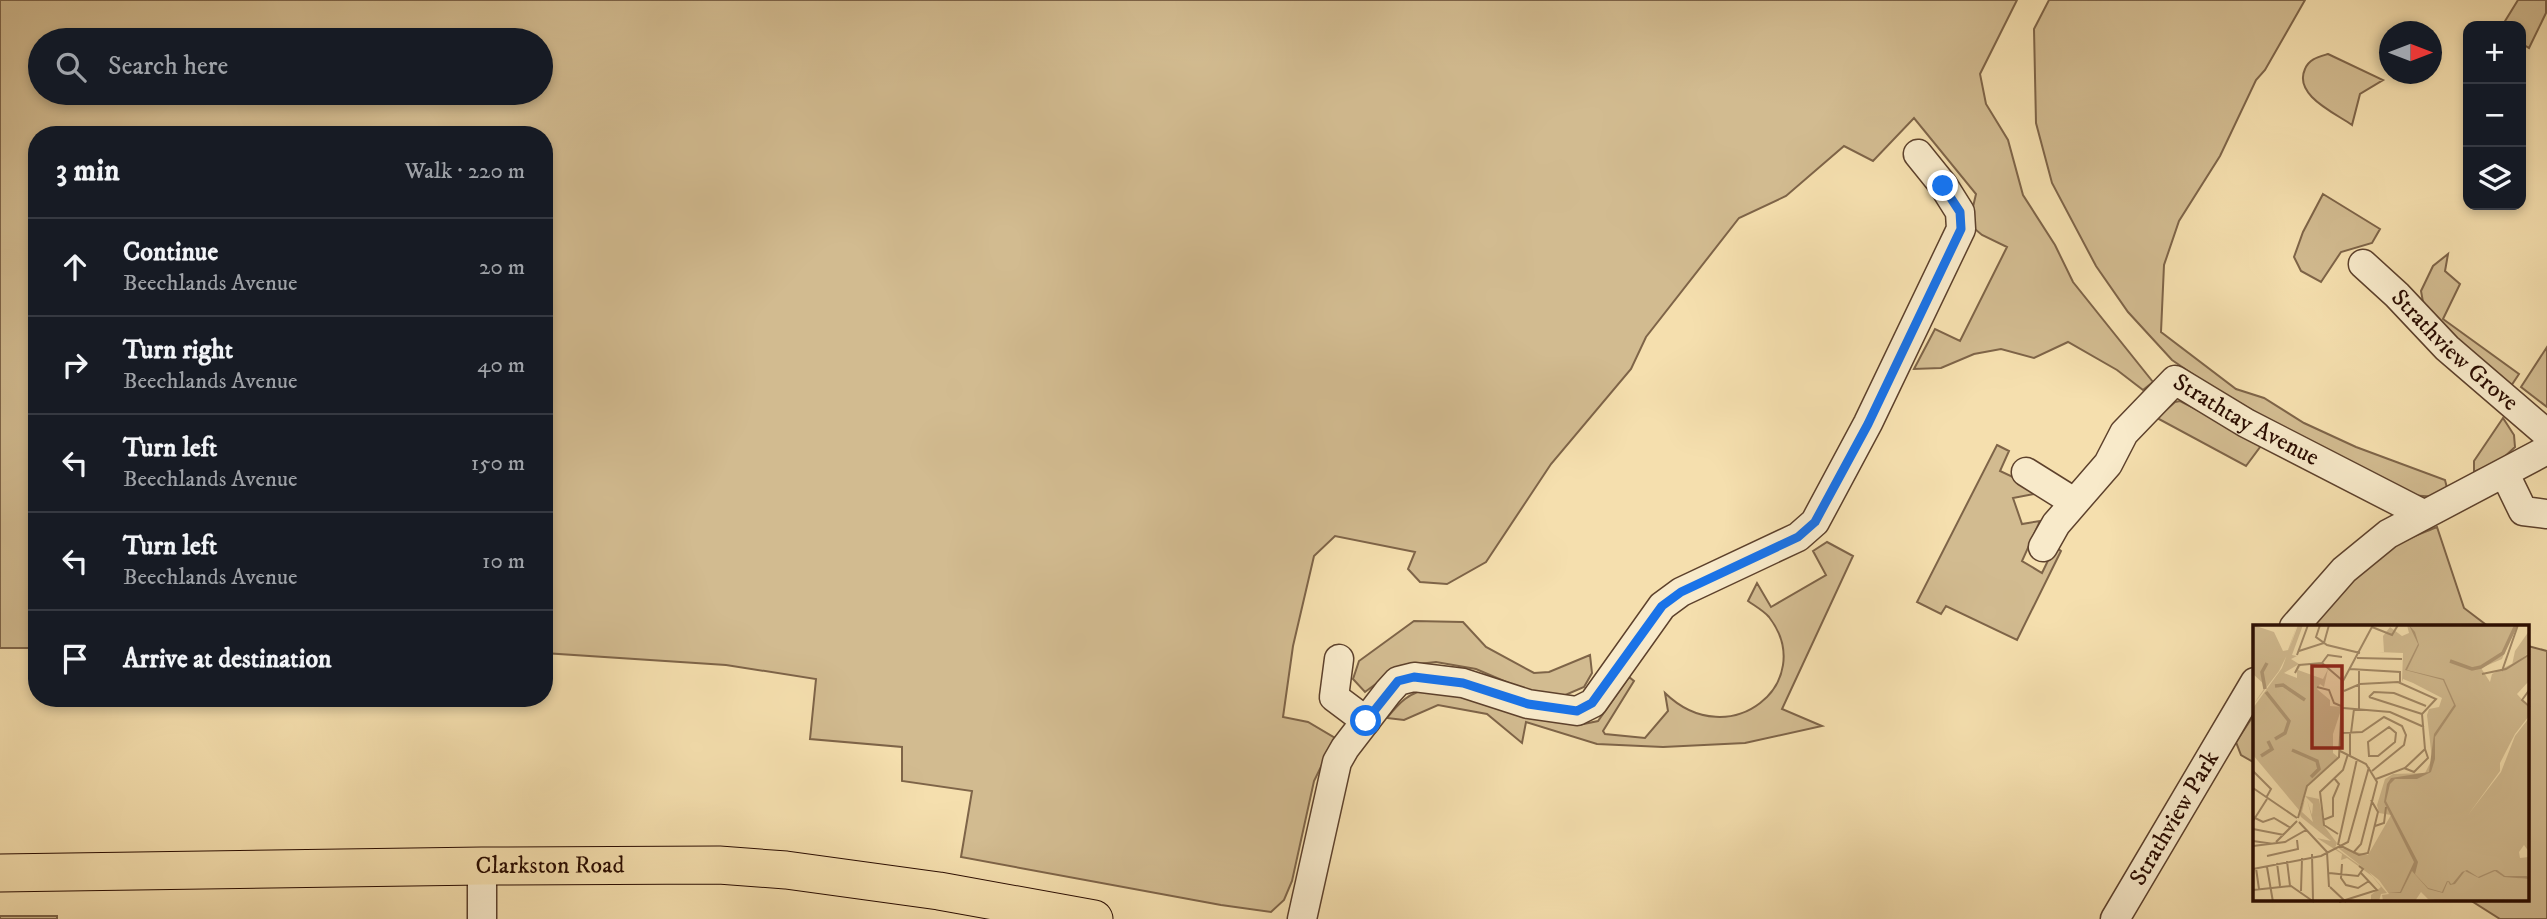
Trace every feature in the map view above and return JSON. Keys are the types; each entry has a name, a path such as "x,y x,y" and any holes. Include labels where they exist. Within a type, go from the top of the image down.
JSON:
{"main road":[{"name":"Clarkston Road","path":"0,873 719,865 786,870 939,891 1094,919"}],"street":[{"path":"1302,919 1337,762 1398,681 1414,677 1463,683 1528,704 1577,711 1592,703 1662,606 1681,592 1798,537 1815,522 1868,424 1961,229 1960,212 1918,154"},
{"name":"Strathview Grove","path":"2363,264 2398,295 2447,348 2547,434"},
{"name":"Strathtay Avenue","path":"2043,547 2056,524 2108,464 2124,433 2175,380 2246,423 2423,514"},
{"path":"2296,625 2344,570 2388,534 2547,450"},
{"path":"2026,472 2074,502"},
{"path":"2505,474 2523,511 2547,514"},
{"path":"1339,659 1334,697 1366,721"},
{"name":"Strathview Park","path":"2115,919 2253,685"},
{"path":"482,866 482,919"}],"shaded area":[{"path":"0,0 2017,0 1980,74 1986,104 2008,140 2023,195 2055,245 2073,282 2153,382 2143,390 2117,370 2068,342 2034,358 2001,349 1974,354 1941,368 1914,369 1935,329 1960,341 2007,247 1982,235 1969,224 1976,194 1914,118 1873,161 1844,146 1786,196 1739,218 1646,337 1631,369 1551,464 1486,562 1447,584 1420,582 1408,569 1415,552 1335,536 1314,556 1293,646 1283,717 1308,722 1335,738 1314,781 1292,881 1284,900 1271,912 961,857 972,791 902,781 902,747 810,739 816,679 726,665 553,654 553,126 28,126 28,648 0,648"},
{"path":"2049,0 2305,0 2265,70 2256,80 2220,156 2179,221 2164,265 2161,332 2236,389 2264,398 2304,423 2356,447 2445,480 2447,488 2438,497 2408,495 2303,440 2204,382 2172,360 2128,312 2096,266 2052,183 2036,123 2034,29"},
{"path":"2518,0 2546,0 2546,13 2529,48 2526,46 2526,21 2505,21"},
{"path":"2328,54 2379,78 2379,82 2360,94 2352,125 2326,109 2305,87 2305,69 2314,59"},
{"path":"2323,194 2380,229 2372,243 2341,252 2321,282 2301,271 2294,257 2303,232"},
{"path":"2448,254 2445,271 2460,284 2443,319 2519,374 2511,386 2431,318 2423,302 2421,291 2433,266"},
{"path":"2547,347 2547,407 2521,387"},
{"path":"2180,401 2263,443 2246,466 2157,418 2175,402"},
{"path":"2503,418 2514,435 2515,447 2501,460 2474,472 2474,461"},
{"path":"1997,445 2009,451 2000,471 2030,485 2034,494 2013,498 2022,524 2040,521 2022,561 2042,573 2055,546 2061,551 2017,640 1946,606 1941,614 1917,602"},
{"path":"2437,527 2464,608 2486,625 2312,625 2365,569 2389,550"},
{"path":"1827,542 1853,556 1782,709 1822,726 1745,743 1663,747 1597,744 1526,722 1522,743 1487,714 1438,705 1404,720 1387,718 1405,699 1429,689 1579,725 1598,721 1629,677 1634,681 1603,731 1605,734 1645,738 1668,711 1665,693 1690,710 1716,717 1740,714 1760,703 1775,686 1783,665 1782,642 1769,617 1748,601 1757,583 1771,607 1826,575 1813,551"},
{"path":"1414,621 1463,622 1486,647 1534,673 1549,672 1590,655 1592,673 1584,687 1563,696 1539,696 1476,669 1436,662 1400,666 1365,692 1353,679 1359,661"},
{"path":"2530,647 2547,651 2547,919 2500,919 2473,902 2530,902"},
{"path":"2253,716 2253,762 2241,755 2236,742"},
{"path":"0,916 57,916 57,919 0,919"}],"route":[{"path":"1366,721 1398,681 1414,677 1463,683 1528,704 1577,711 1592,703 1662,606 1681,592 1798,537 1815,522 1868,424 1961,229 1960,212 1943,186"}]}
